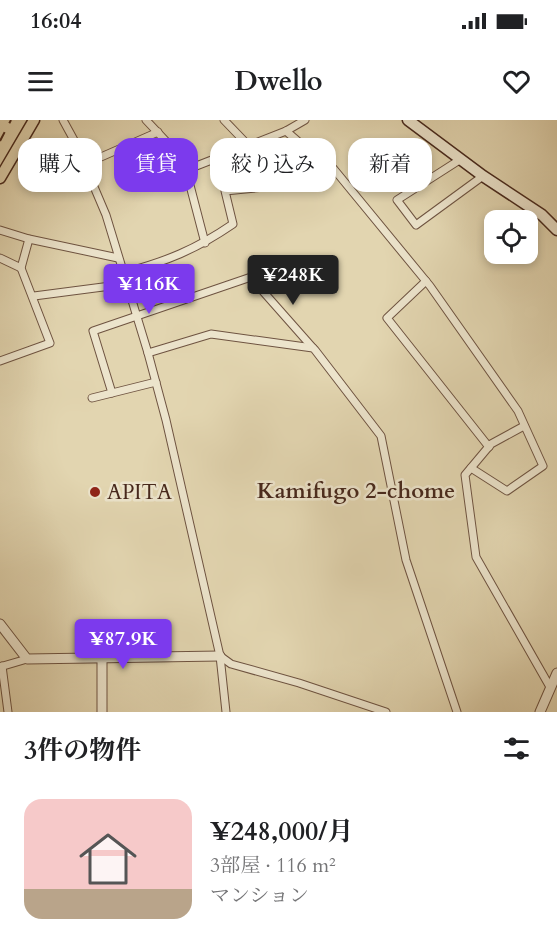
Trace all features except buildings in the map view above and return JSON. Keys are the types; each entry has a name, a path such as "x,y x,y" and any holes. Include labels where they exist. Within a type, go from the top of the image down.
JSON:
{"main road":[{"path":"0,178 34,120"},
{"path":"408,120 483,176 542,215 557,230"}],"street":[{"path":"63,120 73,138"},
{"path":"146,120 163,138"},
{"path":"224,120 241,138"},
{"path":"267,138 286,131 305,120"},
{"path":"286,131 294,138"},
{"path":"102,157 158,132"},
{"path":"460,159 397,200 416,225 483,176"},
{"path":"336,172 426,281 518,411 543,466 507,491 471,468"},
{"path":"97,192 106,215 156,382 219,656 226,712"},
{"path":"192,192 205,243"},
{"path":"123,273 163,263 205,243 233,224 225,192"},
{"path":"0,230 29,239 118,258"},
{"path":"21,268 29,239"},
{"path":"0,258 21,268 34,296 50,343 0,361"},
{"path":"112,393 93,331 137,318 254,276 260,288 313,348 381,436 406,560 457,712"},
{"path":"426,281 387,318 489,447"},
{"path":"34,296 126,284"},
{"path":"148,353 211,334 313,348"},
{"path":"92,398 156,382"},
{"path":"525,426 489,447 465,475 476,557 548,692 557,696"},
{"path":"0,624 27,659"},
{"path":"8,712 1,667 27,659 219,656 231,664 299,683 386,712"},
{"path":"102,657 102,712"},
{"path":"540,712 557,673"}],"railway":[{"path":"0,141 11,120"}],"place":[{"name":"APITA","path":"95,492"}],"district":[{"name":"Kamifugo 2-chome","path":"356,490"}]}
